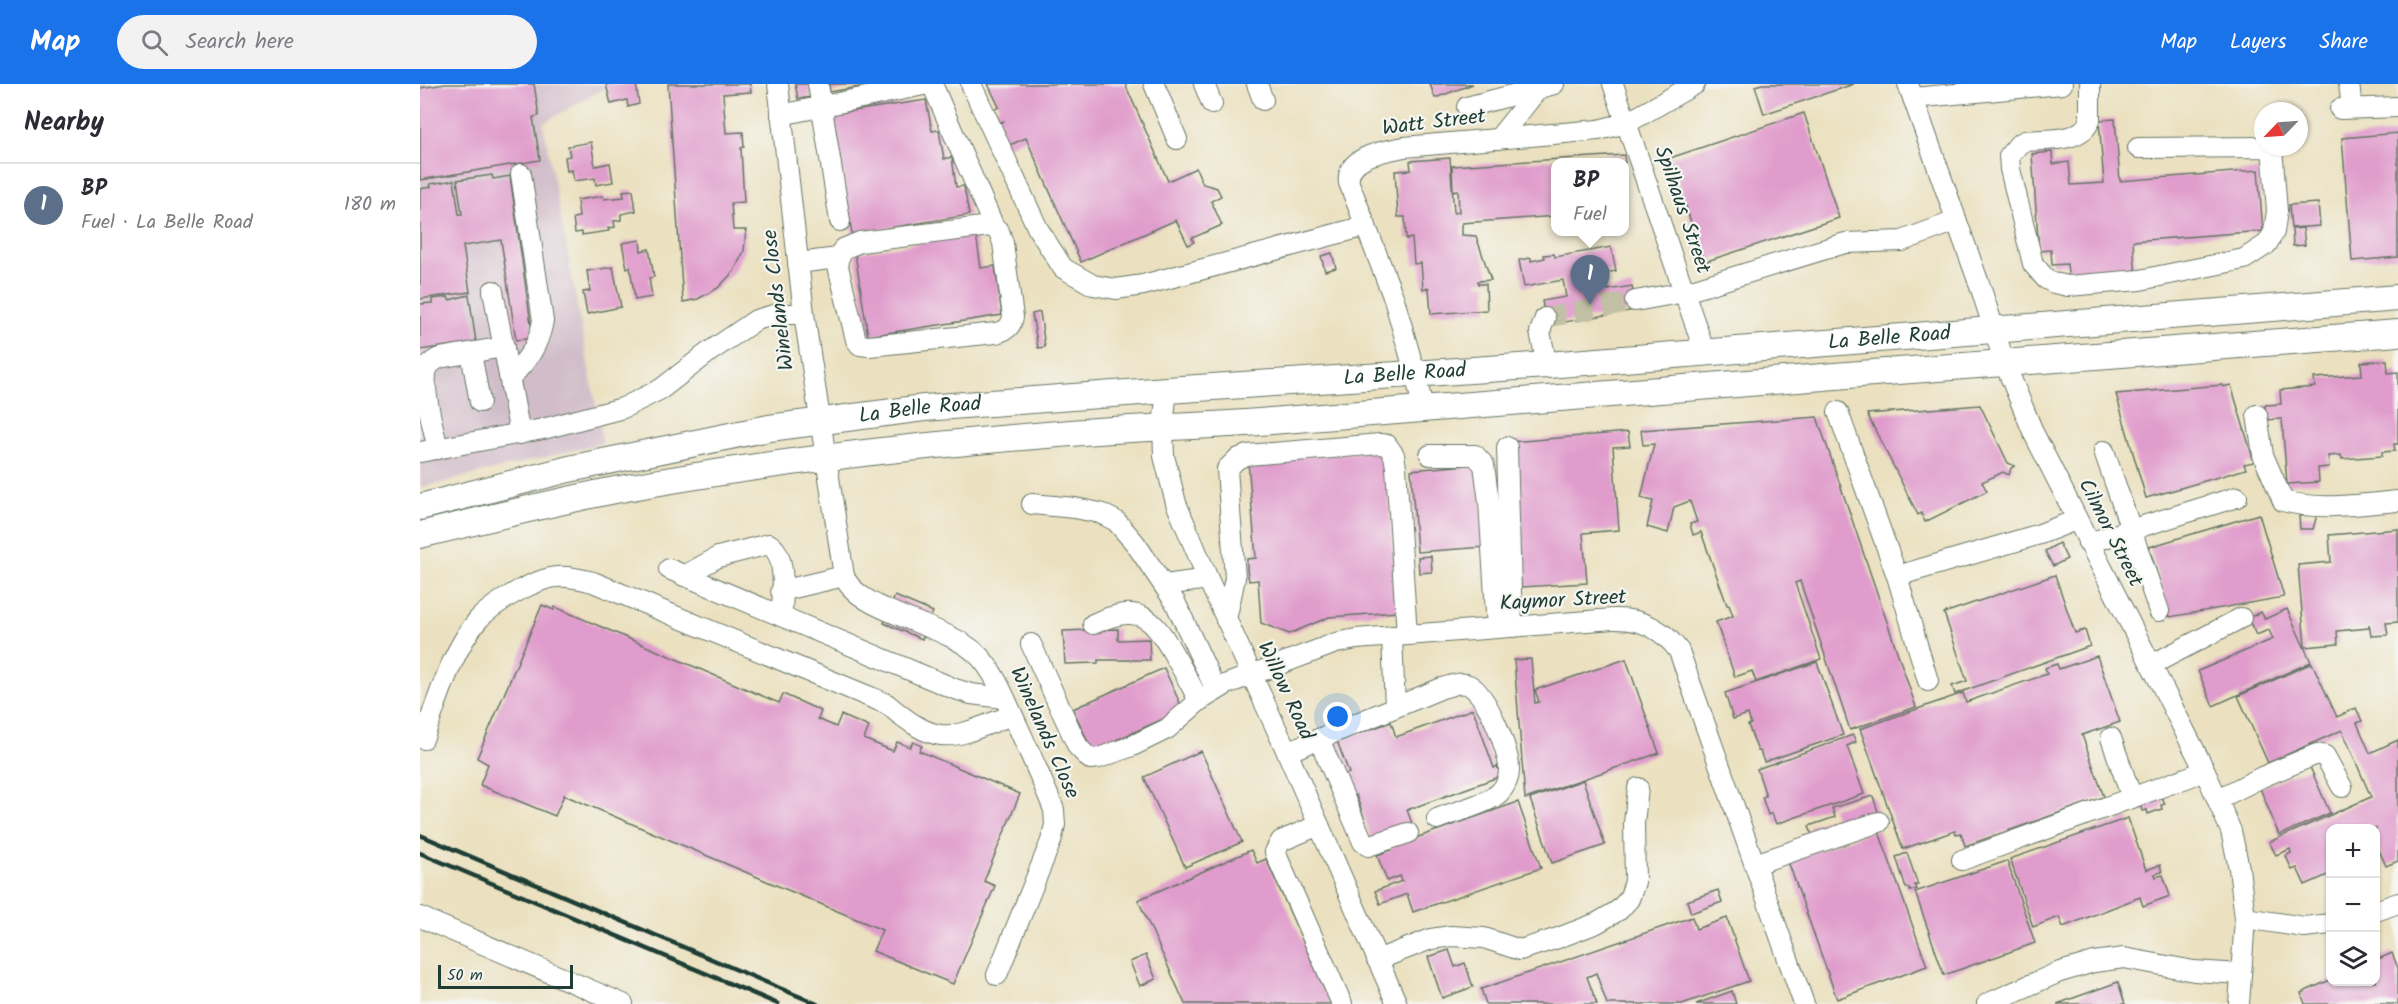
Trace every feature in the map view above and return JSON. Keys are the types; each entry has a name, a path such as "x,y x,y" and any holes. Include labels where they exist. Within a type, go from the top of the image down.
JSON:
{"main road":[{"name":"La Belle Road","path":"420,507 569,469 769,428 924,408 1547,365 2398,298"},
{"name":"La Belle Road","path":"420,535 510,512 613,491 826,458 994,440 1163,426 1234,424 2398,333"}],"street":[{"name":"Winelands Close","path":"778,84 804,314 847,584 855,593 875,605 933,627 971,648 989,668 1046,788 1054,810 1055,825 1038,876 997,975"},
{"path":"818,84 840,221"},
{"path":"781,115 930,84 994,227 1001,235 1012,317 1011,325 1007,329 996,333 860,345 856,340 837,262 843,249 860,242 994,227"},
{"path":"971,84 1024,201 1049,247 1063,268 1093,285 1116,289 1143,285 1366,226"},
{"path":"1154,84 1177,139"},
{"path":"1204,84 1212,104"},
{"name":"Spilhaus Street","path":"1613,84 1705,352"},
{"name":"Watt Street","path":"1422,408 1415,373 1394,299 1348,176 1355,165 1383,151 1404,147 1598,130 1627,123 1695,84"},
{"path":"1911,91 2062,84"},
{"path":"2090,84 2090,120 2079,133 2069,137 2025,141 2019,144 2009,156 2010,170 2031,254 2039,273 2054,283 2068,286 2140,280 2244,259 2267,244 2274,232 2277,211 2272,147 2138,148"},
{"path":"2349,84 2346,108 2398,107"},
{"path":"1467,107 1546,87"},
{"path":"1498,139 1546,87"},
{"name":"Cilmor Street","path":"1911,91 2005,364 2034,434 2205,771 2231,831 2239,868 2245,918 2240,1004"},
{"path":"510,378 531,355 540,338 543,321 521,174"},
{"path":"1635,301 1685,292 1845,243 1902,241 1956,221"},
{"path":"798,263 830,259 837,262"},
{"path":"494,291 520,434"},
{"path":"504,347 440,358 431,362 428,368 427,392 429,451 520,434 623,408 661,389 756,320 777,314 804,314"},
{"path":"1545,318 1540,332 1547,365"},
{"path":"471,353 480,402"},
{"name":"Willow Road","path":"1167,390 1163,426 1164,456 1169,480 1208,579 1287,752 1397,1004"},
{"path":"1838,412 1897,576 1928,681"},
{"path":"2257,415 2263,455 2283,501 2320,506 2398,501"},
{"path":"1226,620 1235,578 1227,478 1230,463 1247,454 1387,445 1391,449 1396,467 1399,635 1395,707"},
{"path":"1504,627 1507,447"},
{"path":"2104,451 2159,611"},
{"path":"1430,455 1475,455 1484,465 1504,627"},
{"path":"2088,543 2237,497"},
{"path":"1032,504 1100,513 1116,521 1165,585 1216,690"},
{"path":"1897,576 2040,534 2076,520"},
{"path":"782,616 781,560 776,550 769,544 718,557 676,572 955,689 1008,707"},
{"path":"423,739 459,649 477,621 503,599 526,587 546,579 567,575 593,582 887,704 908,721 936,736 964,733 1008,707"},
{"path":"782,591 844,576"},
{"path":"1165,585 1208,579"},
{"path":"1093,624 1124,614 1135,614 1156,624 1199,700"},
{"name":"Kaymor Street","path":"1032,644 1078,747 1090,759 1132,746 1167,729 1199,700 1216,690 1336,643 1399,635 1628,618 1659,630 1679,651 1804,1004"},
{"path":"2151,664 2241,618"},
{"path":"1287,752 1442,688 1460,684 1469,685 1485,702 1499,729 1509,771 1505,786 1493,798 1437,819"},
{"path":"2111,738 2132,798"},
{"path":"1319,739 1363,842 1368,846 1408,833"},
{"path":"2218,799 2262,777 2317,754 2325,756 2342,787"},
{"path":"1962,860 2205,771"},
{"path":"1377,960 1431,939 1451,936 1484,938 1520,950 1597,923 1619,910 1629,898 1635,882 1634,824 1638,788"},
{"path":"1755,864 1879,822"},
{"path":"1318,825 1281,841 1275,852 1342,1004"},
{"path":"2380,910 2398,903"},
{"path":"420,917 623,1004"},
{"path":"2245,918 2304,927 2326,925"},
{"path":"1987,1004 2057,973 2094,962 2124,958 2194,971 2241,974"}],"shaded area":[{"path":"420,84 612,84 543,123 603,443 420,488"}],"building":[{"path":"445,84 534,84 539,116 533,117 540,160 420,180 420,88"},
{"path":"606,84 636,84 639,104 628,107 627,100 611,104"},
{"path":"668,84 750,84 751,92 723,94 726,133 743,132 744,147 741,148 744,202 731,203 733,230 746,230 744,251 734,271 718,288 698,299 683,302"},
{"path":"795,84 809,84 811,97 798,99"},
{"path":"829,84 870,84 870,85 830,92"},
{"path":"988,84 1125,84 1168,181 1196,168 1203,184 1217,188 1221,196 1211,201 1222,225 1192,238 1194,242 1188,245 1176,220 1081,262 1026,138 1005,147 996,125 1005,121 996,123 990,111 999,107"},
{"path":"1430,84 1473,84 1435,98"},
{"path":"1762,84 1854,84 1764,114 1755,86"},
{"path":"926,100 932,131 939,130 944,159 952,157 956,187 964,186 969,215 852,234 833,114"},
{"path":"1804,113 1839,218 1704,262 1670,158"},
{"path":"2115,119 2120,181 2258,170 2263,231 2133,241 2136,278 2069,283 2067,264 2052,265 2051,250 2039,251 2032,154 2052,152 2053,164 2069,162 2071,185 2104,183 2099,120"},
{"path":"2398,133 2398,257 2352,261 2342,138"},
{"path":"591,142 595,166 610,163 613,182 596,185 595,178 574,181 572,170 567,171 565,157 570,156 568,146"},
{"path":"1624,155 1624,158 1577,158"},
{"path":"1450,158 1454,213 1459,212 1458,190 1453,191 1452,166 1551,160 1551,216 1462,223 1462,235 1476,236 1491,280 1478,281 1478,284 1486,284 1487,310 1431,314 1429,288 1423,289 1421,263 1414,264 1412,238 1406,239 1405,217 1398,217 1395,171 1411,170 1410,161"},
{"path":"492,175 493,179 510,176 533,338 516,340 501,240 463,246 470,292 420,299 420,189 431,187 430,184 454,180 459,214 462,214 457,180"},
{"path":"633,190 636,211 621,214 621,220 614,221 615,227 608,228 609,231 582,235 582,232 575,233 573,218 579,217 577,200 603,196 604,199 624,197 623,191"},
{"path":"2318,203 2320,226 2291,228 2289,205"},
{"path":"2303,228 2305,245 2293,246 2292,229"},
{"path":"976,234 981,268 995,266 1002,315 868,336 855,253"},
{"path":"640,240 641,251 649,249 654,277 649,278 652,297 635,300 630,267 627,268 622,243"},
{"path":"1611,247 1616,271 1605,273 1608,290 1632,286 1636,310 1547,325 1542,301 1566,297 1563,280 1524,287 1519,260 1531,258 1531,261 1545,258 1544,255 1554,254 1555,257"},
{"path":"1332,253 1336,268 1325,271 1321,256"},
{"path":"613,267 621,307 587,314 583,292 590,291 587,271"},
{"path":"469,295 476,342 420,350 420,304 432,303 432,299 448,297 449,300"},
{"path":"1040,312 1045,347 1038,348 1032,314"},
{"path":"2387,360 2388,373 2398,372 2398,444 2394,444 2395,451 2382,452 2382,456 2342,459 2341,455 2328,456 2329,467 2318,468 2319,482 2287,484 2282,419 2266,420 2265,405 2281,404 2280,390 2315,387 2314,378 2362,375 2361,362"},
{"path":"2222,385 2223,387 2231,385 2254,462 2244,464 2246,469 2146,498 2116,394"},
{"path":"1980,405 2008,463 2015,466 2011,468 2009,475 2003,472 1982,482 1987,491 1925,522 1921,513 1918,515 1867,414"},
{"path":"1817,417 1916,707 1850,730 1800,581 1795,583 1821,659 1756,682 1752,671 1735,677 1716,622 1733,616 1701,532 1693,535 1690,524 1697,522 1690,501 1674,507 1668,533 1647,527 1653,501 1641,498 1654,444 1643,445 1641,430"},
{"path":"1628,432 1630,446 1613,447 1619,530 1583,533 1587,583 1521,587 1510,442"},
{"path":"1385,450 1398,612 1329,617 1289,634 1261,623 1258,580 1249,581 1247,570 1247,559 1256,558 1248,461"},
{"path":"1479,464 1485,547 1417,552 1411,470"},
{"path":"2259,514 2284,597 2170,617 2149,547"},
{"path":"2317,515 2313,529 2300,529 2299,516"},
{"path":"2398,529 2398,622 2386,623 2388,635 2371,636 2369,624 2369,628 2337,631 2338,644 2305,647 2298,565 2331,562 2329,535"},
{"path":"2059,543 2067,559 2053,566 2045,551"},
{"path":"1431,556 1432,572 1419,573 1418,557"},
{"path":"2055,575 2075,633 2085,630 2090,646 1955,694 1952,686 1967,681 1944,613"},
{"path":"895,596 933,612 922,639 884,623"},
{"path":"542,605 554,610 555,607 779,703 783,694 821,711 818,719 836,727 841,715 869,727 864,739 893,751 897,742 910,747 913,742 922,746 919,751 1020,794 984,881 995,886 953,984 873,951 882,930 564,795 555,816 480,785 488,764 477,758"},
{"path":"2287,609 2311,662 2213,706 2198,671 2273,639 2269,630 2256,635 2248,618 2261,612 2265,619"},
{"path":"1118,629 1118,640 1149,639 1150,660 1098,660 1098,663 1065,664 1063,631"},
{"path":"2097,656 2120,722 2082,735 2104,797 1965,846 1961,833 1956,834 1955,831 1903,849 1860,729 1963,693 1966,702 2047,674 2045,668 2057,664 2059,669"},
{"path":"1531,659 1535,703 1539,702 1535,690 1626,659 1659,753 1525,799 1514,660"},
{"path":"1817,662 1843,735 1764,762 1748,725 1751,724 1748,714 1733,719 1725,693"},
{"path":"2312,663 2337,717 2356,708 2362,721 2357,723 2370,753 2398,740 2398,861 2386,866 2380,852 2380,824 2326,824 2326,876 2305,885 2297,868 2292,870 2286,856 2291,853 2290,849 2276,855 2269,842 2371,797 2342,730 2268,763 2238,696"},
{"path":"1164,668 1183,710 1092,751 1073,709"},
{"path":"1473,709 1494,768 1497,766 1501,776 1407,810 1413,826 1372,840 1356,795 1352,797 1344,775 1349,773 1337,741 1391,722 1396,737"},
{"path":"1853,735 1856,742 1847,746 1864,794 1776,824 1772,813 1768,815 1762,797 1766,796 1757,769"},
{"path":"1201,751 1242,842 1185,867 1144,777"},
{"path":"2310,767 2330,813 2279,835 2260,788"},
{"path":"1583,780 1605,845 1552,863 1530,799"},
{"path":"2160,792 2165,804 2161,805 2162,809 2148,814 2147,810 2142,811 2139,800"},
{"path":"1873,796 1878,812 1812,835 1809,826 1835,817 1832,808"},
{"path":"1518,802 1541,868 1413,912 1407,894 1380,904 1375,891 1402,881 1400,876 1387,881 1377,855 1391,850 1390,847"},
{"path":"2128,818 2146,870 2160,865 2162,872 2155,874 2156,877 2163,875 2170,896 2143,906 2140,897 2063,927 2059,917 2033,927 2010,859"},
{"path":"1878,829 1927,966 1837,999 1788,861"},
{"path":"1251,850 1257,863 1266,859 1331,1004 1185,1004 1138,900"},
{"path":"1907,853 1918,885 1915,885 1917,889 1910,891 1906,888 1896,857"},
{"path":"2007,861 2035,943 1944,975 1915,892"},
{"path":"1718,890 1722,902 1691,913 1687,901"},
{"path":"1692,917 1696,929 1727,918 1749,981 1682,1004 1607,1004 1596,973 1587,977 1597,1004 1486,1004 1481,989"},
{"path":"1449,950 1455,967 1465,963 1473,987 1442,998 1428,957"},
{"path":"2392,953 2398,968 2398,1004 2305,1004 2301,993 2326,982 2326,986 2380,986 2380,958"},
{"path":"1146,955 1156,979 1140,986 1130,962"},
{"path":"2118,982 2125,1004 2057,1004"},
{"path":"1732,991 1736,1004 1696,1004"}],"tunnel":[{"path":"1545,318 1635,301"}],"railway":[{"path":"420,835 817,1004"},
{"path":"420,853 778,1004"}],"place":[{"name":"BP","path":"1590,305"}]}
